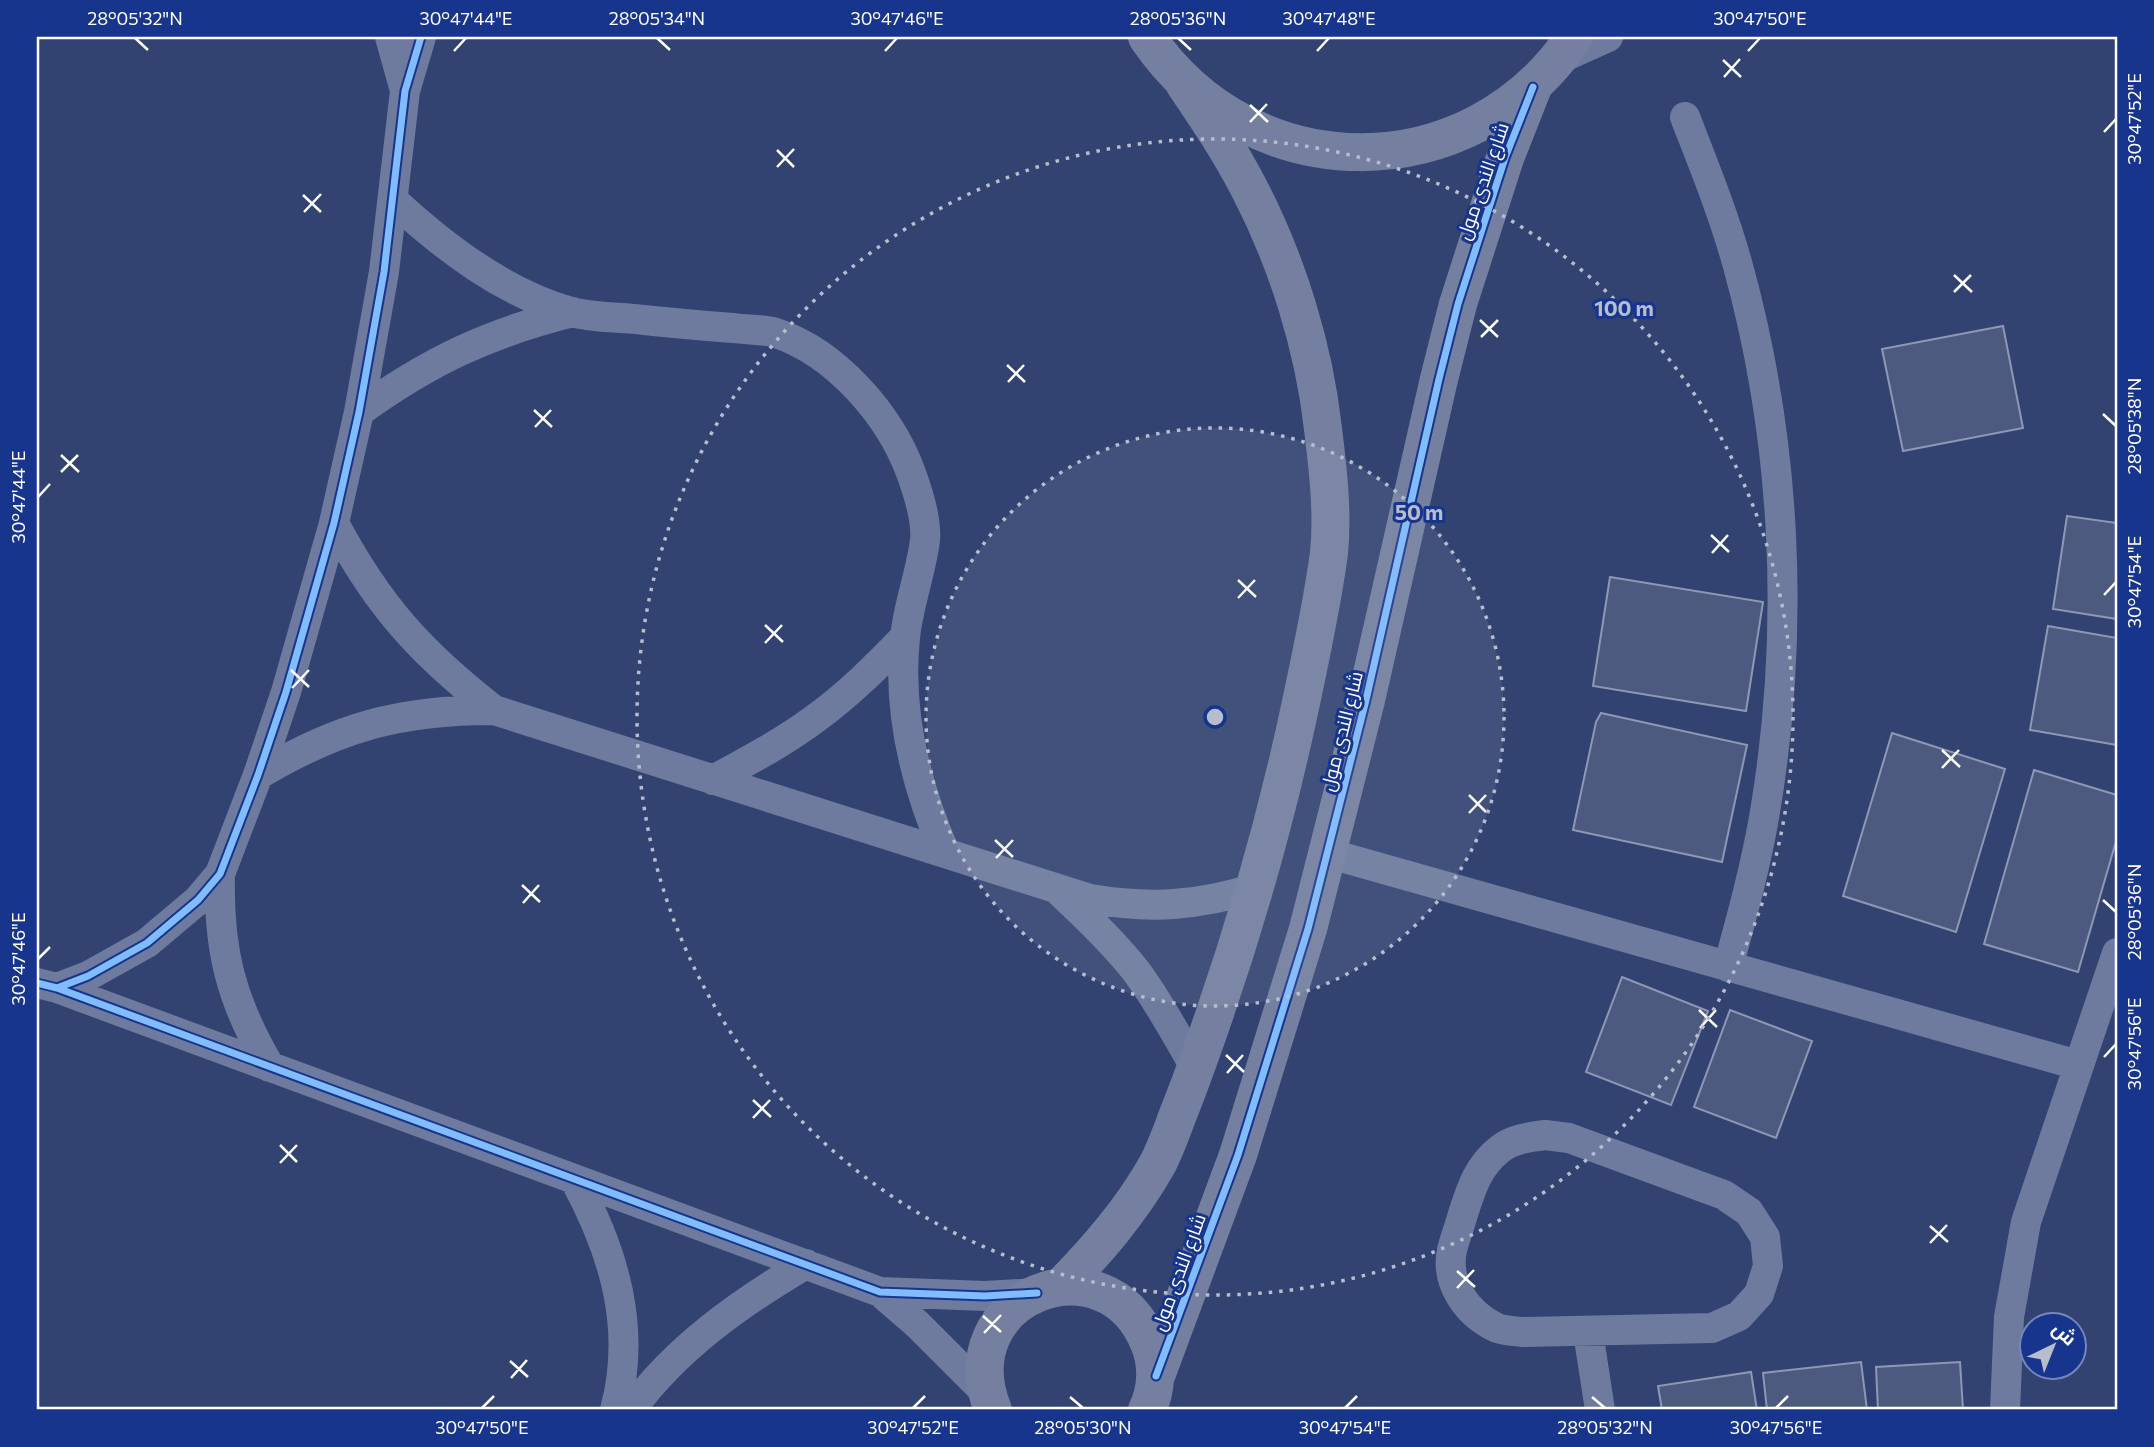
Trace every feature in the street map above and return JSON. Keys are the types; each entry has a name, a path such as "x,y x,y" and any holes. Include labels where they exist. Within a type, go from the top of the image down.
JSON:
{"street":[{"path":"390,37 405,91"},
{"path":"47,985 88,976 147,943 198,900 220,874 258,775 304,632 334,523 359,412 382,283 394,201 405,91 421,37"},
{"path":"1146,43 1184,83 1214,107 1247,126 1320,150 1358,153 1396,150 1434,142 1469,129 1503,110 1533,87 1567,48 1608,37"},
{"path":"990,1402 983,1369 988,1345 999,1323 1016,1305 1049,1290 1093,1255 1142,1191 1159,1161 1196,1069 1255,888 1282,789 1308,670 1329,550 1329,488 1323,426 1312,365 1296,304 1275,246 1244,178 1184,83"},
{"name":"شارع الندى مول","path":"1151,1393 1238,1155 1308,929 1366,700 1438,379 1458,304 1497,182 1533,87"},
{"path":"1685,117 1714,191 1738,266 1757,343 1780,499 1783,656 1774,748 1765,813 1749,890 1728,967"},
{"path":"394,201 420,225 477,267 539,300 573,312 774,332 805,347 833,366 858,388 880,414 898,442 911,473 925,538 905,637 903,674 910,748 918,784 945,853"},
{"path":"359,412 424,368 460,350 496,334 573,312"},
{"path":"334,523 357,566 386,608 418,645 455,680 494,710"},
{"path":"713,780 816,718 863,680 905,637"},
{"path":"258,775 331,736 371,723 411,714 494,710 1090,899 1157,906 1190,904 1255,888"},
{"path":"1327,853 2078,1065"},
{"path":"220,874 222,942 229,975 239,1007 270,1067"},
{"path":"1057,890 1099,928 1136,972 1168,1019 1196,1069"},
{"path":"2006,1410 2009,1317 2026,1222 2117,953"},
{"path":"47,985 880,1292 985,1296 1085,1288 1108,1296 1129,1310 1144,1329 1153,1352 1151,1393"},
{"path":"1545,1135 1569,1138 1724,1195 1749,1212 1765,1237 1768,1266 1759,1294 1739,1316 1712,1328 1588,1332 1524,1332 1499,1329 1478,1317 1461,1299 1452,1276 1452,1252 1472,1184 1483,1164 1501,1148 1522,1138 1545,1135"},
{"path":"575,1180 597,1220 613,1264 621,1309 623,1356 615,1410"},
{"path":"631,1410 673,1362 714,1324 758,1292 806,1264"},
{"path":"880,1292 926,1332 990,1402"},
{"path":"1588,1332 1600,1410"}],"building":[{"path":"2003,326 2023,428 1903,451 1882,349"},
{"path":"2067,516 2117,523 2117,619 2053,609"},
{"path":"1610,577 1763,602 1746,711 1593,686"},
{"path":"2048,626 2117,638 2117,745 2030,730"},
{"path":"1601,713 1747,745 1722,862 1573,830 1596,722"},
{"path":"1892,733 2005,769 1956,932 1843,896"},
{"path":"2034,770 2117,795 2117,838 2078,972 1984,944"},
{"path":"1622,977 1708,1011 1671,1105 1586,1072"},
{"path":"1730,1010 1812,1041 1776,1138 1694,1107"},
{"path":"1861,1362 1867,1410 1767,1410 1763,1373"},
{"path":"1960,1362 1963,1410 1878,1410 1876,1367"},
{"path":"1751,1372 1757,1410 1662,1410 1658,1386"}],"cycle path":[{"path":"57,988 88,976 147,943 198,900 220,874 258,775 286,692 334,523 359,412 384,272 405,91 421,37"},
{"path":"1156,1376 1238,1155 1308,929 1366,700 1458,304 1505,158 1533,87"},
{"path":"37,983 57,988 880,1292 985,1296 1037,1293"}]}
